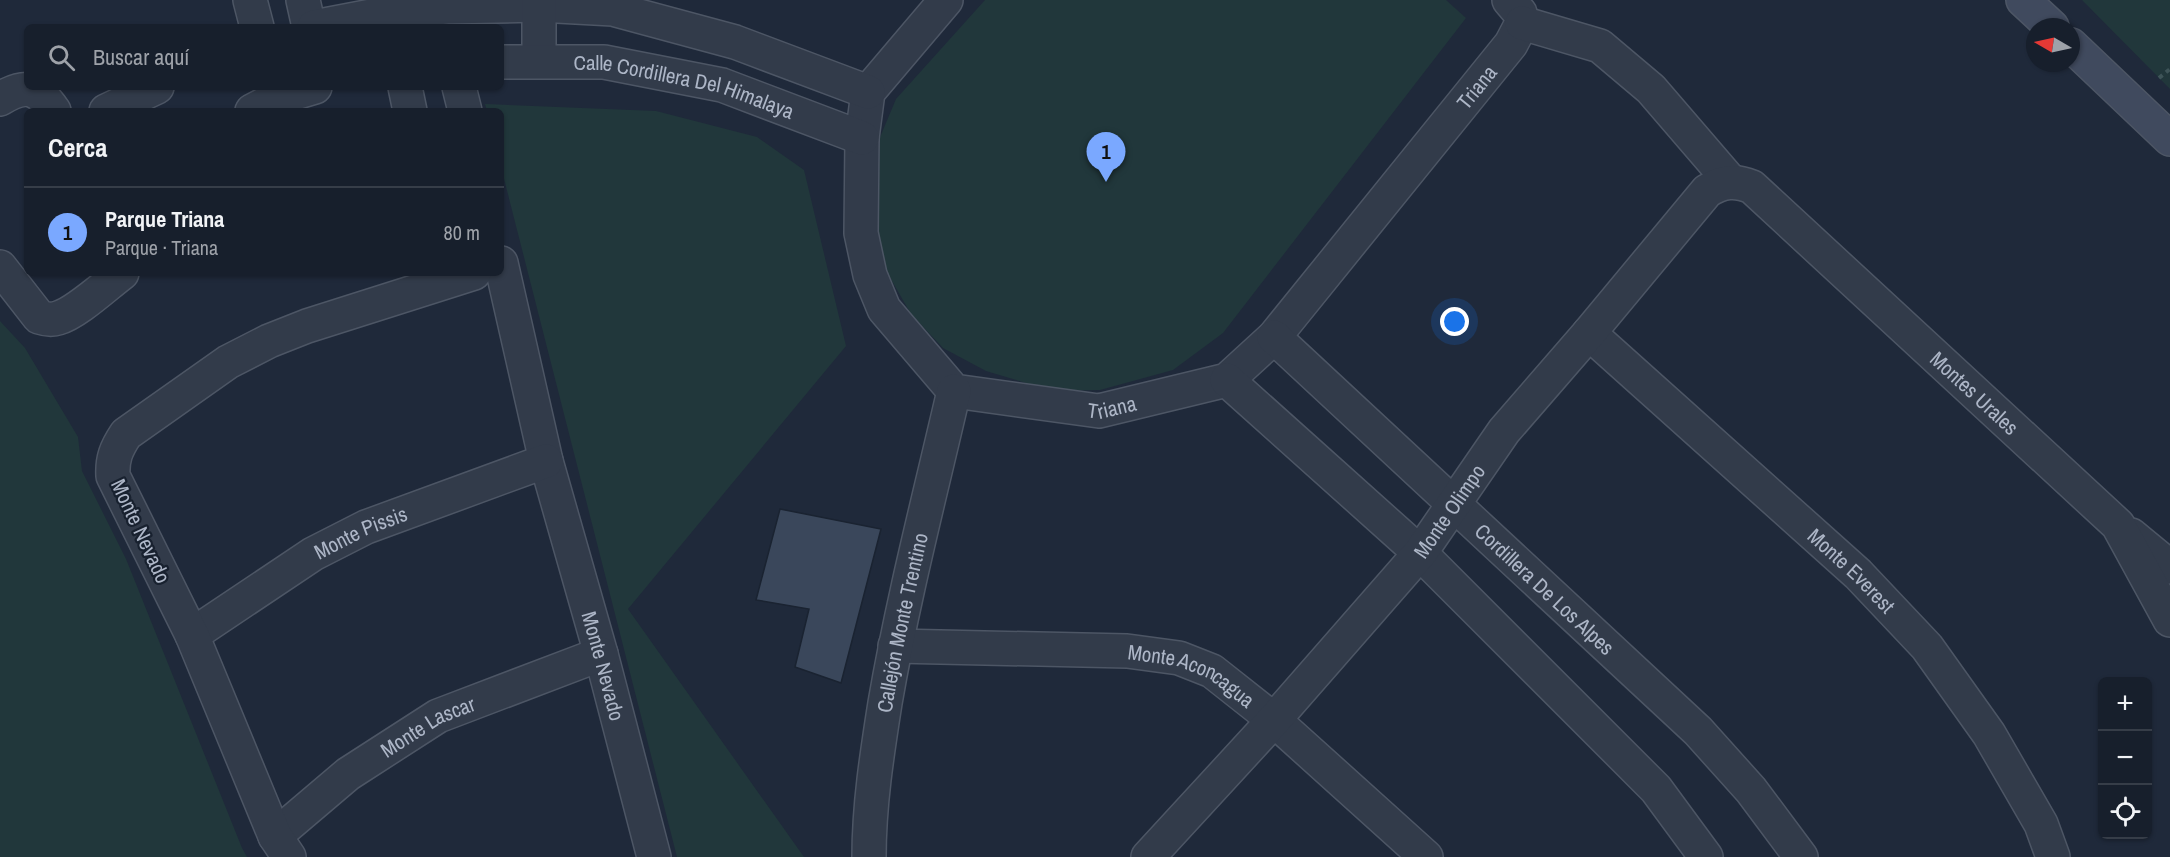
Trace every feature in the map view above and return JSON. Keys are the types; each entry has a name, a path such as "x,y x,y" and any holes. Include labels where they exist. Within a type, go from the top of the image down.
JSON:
{"street":[{"path":"250,0 255,24"},
{"path":"303,0 308,24"},
{"path":"946,0 868,92 862,138 861,233 870,275 884,309 954,391"},
{"path":"2023,0 2042,18"},
{"path":"344,24 448,17 539,3 613,9 735,42 868,92"},
{"path":"539,3 539,61"},
{"name":"Montes Urales","path":"1516,11 1600,46 1651,89 1742,184 2118,525 2170,620"},
{"name":"Triana","path":"954,391 1099,411 1227,380 1274,337 1511,44 1516,11"},
{"path":"2080,54 2170,139"},
{"name":"Calle Cordillera Del Himalaya","path":"504,62 604,62 722,85 862,138"},
{"path":"112,108 151,90"},
{"path":"266,99 303,90"},
{"path":"406,90 409,108"},
{"path":"460,90 464,108"},
{"path":"0,99 19,91 36,91 44,95 52,108"},
{"name":"Monte Olimpo","path":"1148,857 1274,720 1420,553 1504,431 1707,191 1718,185 1742,184"},
{"path":"0,267 39,317 46,319 56,319 67,314 118,276"},
{"name":"Monte Nevado","path":"282,846 192,635 113,476 115,450 126,434 228,362 269,341 456,276"},
{"name":"Monte Nevado","path":"504,276 546,461 601,654 651,856"},
{"name":"Monte Everest","path":"1589,333 1858,574 1927,647 1989,734 2041,824 2053,857"},
{"name":"Cordillera De Los Alpes","path":"1274,337 1698,731 1751,790 1801,857"},
{"path":"1227,380 1420,553 1656,789 1706,857"},
{"name":"Callejón Monte Trentino","path":"869,857 869,818 875,767 895,646 954,391"},
{"name":"Monte Pissis","path":"192,635 314,554 366,526 546,461"},
{"path":"2118,525 2170,567"},
{"name":"Monte Aconcagua","path":"895,646 1126,651 1179,658 1212,670 1274,720 1426,857"},
{"name":"Monte Lascar","path":"282,846 348,774 438,716 601,654"}],"path":[{"path":"2159,78 2170,69"}],"green space":[{"path":"985,0 1446,0 1466,18 1223,333 1173,370 1100,390 1053,391 986,371 943,348 911,314 881,262 870,210 873,154 896,99"},
{"path":"2082,0 2170,0 2170,89"},
{"path":"485,104 656,111 757,137 804,170 846,346 628,609 804,857 677,857 504,179 504,108 486,108"},
{"path":"0,321 25,348 78,437 82,471 126,559 247,857 0,857"}],"building":[{"path":"780,509 881,529 841,683 795,667 809,609 756,600"}],"place":[{"name":"Parque Triana","path":"1106,182"}]}
